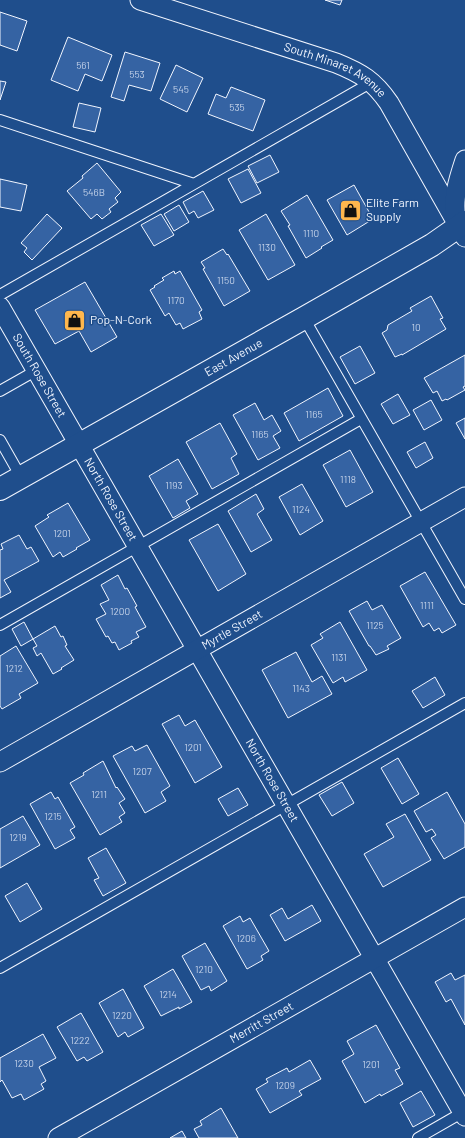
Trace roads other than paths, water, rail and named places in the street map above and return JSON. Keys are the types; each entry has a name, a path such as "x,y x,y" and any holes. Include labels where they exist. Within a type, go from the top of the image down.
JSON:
{"main road":[{"name":"East Avenue","path":"0,489 304,318 432,244 463,228"}],"street":[{"name":"South Minaret Avenue","path":"140,0 336,63 368,78 389,103 432,180 463,228"},
{"path":"432,180 450,178 458,174 464,165"},
{"path":"463,228 456,217 456,201 464,165"},
{"name":"South Rose Street","path":"1,312 37,370 80,445"},
{"name":"North Rose Street","path":"80,445 464,1113"},
{"name":"Myrtle Street","path":"0,762 465,497"},
{"name":"Merritt Street","path":"58,1138 465,907"}],"lane":[{"path":"0,295 372,82"},
{"path":"0,120 194,184"},
{"path":"304,318 465,599"},
{"path":"0,391 37,370"},
{"path":"0,625 361,419"},
{"path":"0,440 21,477"},
{"path":"0,968 465,703"},
{"path":"418,1138 464,1113"}],"place":[{"name":"Elite Farm Supply","path":"350,210"},
{"name":"Pop-N-Cork","path":"74,320"}]}
